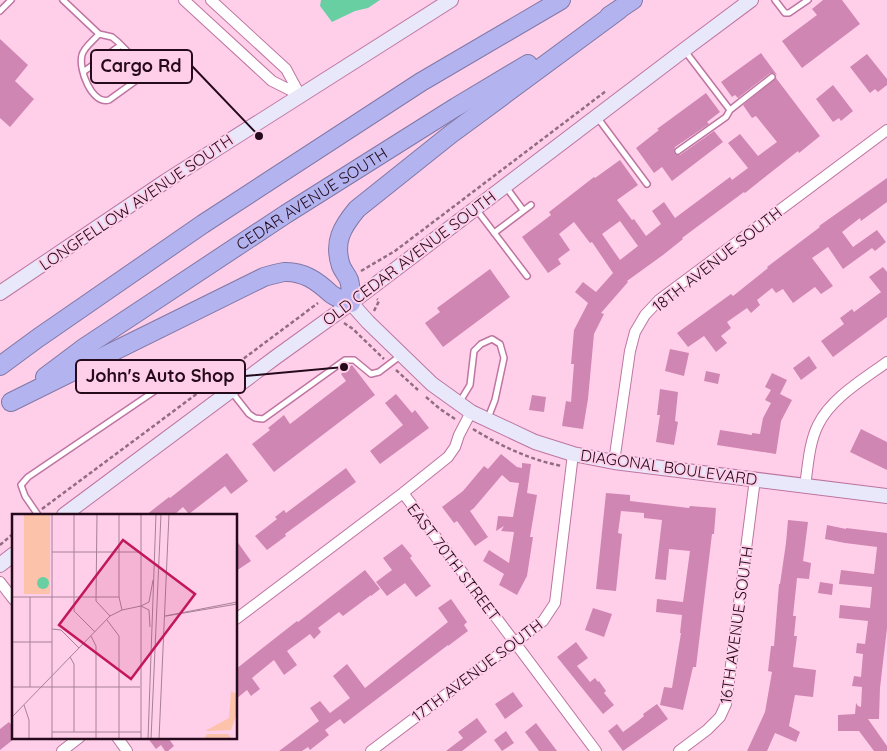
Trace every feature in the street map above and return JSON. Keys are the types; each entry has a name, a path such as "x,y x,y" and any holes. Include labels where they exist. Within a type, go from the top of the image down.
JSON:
{"highway":[{"path":"0,366 203,224 380,108 561,0"},
{"path":"352,303 349,280 342,268 338,253 342,229 357,209 451,134 626,5"},
{"name":"CEDAR AVENUE SOUTH","path":"6,406 85,346 286,214 448,112 626,5"},
{"path":"6,406 264,277 284,272 302,274 315,280 331,294 352,303"}],"street":[{"path":"184,0 272,81 300,95"},
{"path":"211,0 286,69 300,95"},
{"name":"LONGFELLOW AVENUE SOUTH","path":"0,294 166,181 450,0"},
{"name":"OLD CEDAR AVENUE SOUTH","path":"65,514 352,303 751,0"},
{"name":"18TH AVENUE SOUTH","path":"614,462 630,351 635,332 645,315 659,300 887,130"},
{"name":"DIAGONAL BOULEVARD","path":"352,303 365,319 432,384 471,412 535,442 573,454 614,462 887,496"},
{"path":"805,486 812,444 818,425 828,409 887,362"},
{"path":"238,618 403,494 448,457 455,447 471,412"},
{"name":"17TH AVENUE SOUTH","path":"371,751 543,621 550,613 555,603 573,454"},
{"name":"16TH AVENUE SOUTH","path":"679,751 708,730 720,717 726,704 755,479"},
{"name":"EAST 70TH STREET","path":"403,494 596,751"},
{"path":"0,565 12,556"},
{"path":"0,582 12,597"},
{"path":"62,751 79,738"},
{"path":"118,738 127,751"}],"lane":[{"path":"0,11 11,0"},
{"path":"62,0 99,34 112,38 121,45 143,69 141,77 105,101 90,89 81,68 82,52 99,34"},
{"path":"775,0 785,13 789,13 808,0"},
{"path":"83,72 121,45"},
{"path":"684,50 730,110"},
{"path":"678,151 726,117 730,110 772,77"},
{"path":"597,116 647,184"},
{"path":"505,186 523,210"},
{"path":"494,233 532,205"},
{"path":"475,208 527,276"},
{"path":"458,403 470,385 474,351 481,344 492,339 500,344 504,358 494,403 488,420"},
{"path":"38,514 25,496 21,485 28,477 193,365 202,364 249,414 255,418 263,419 345,360 354,360 371,374 379,372 402,354"}],"path":[{"path":"359,273 395,251 606,92"},
{"path":"374,311 379,301 377,298"},
{"path":"38,514 322,300"},
{"path":"346,324 353,329"},
{"path":"479,433 517,452 546,463 561,466"},
{"path":"0,545 12,535"}],"shaded area":[{"path":"321,0 380,0 368,8 355,11 332,22 320,6"}],"building":[{"path":"823,0 842,0 860,24 802,68 782,41 817,15 812,9"},
{"path":"0,39 28,65 15,81 34,99 10,127 0,118"},
{"path":"761,53 777,75 770,73 738,98 735,95 732,97 721,82"},
{"path":"867,54 887,79 887,85 878,92 875,89 870,93 850,67"},
{"path":"776,78 820,136 627,281 601,313 604,314 594,334 588,399 583,429 562,426 566,401 571,402 574,364 571,364 574,330 588,303 575,292 583,282 596,292 613,273 592,242 590,243 574,222 559,234 570,250 558,259 561,264 548,273 522,237 551,215 549,212 594,177 620,160 638,185 617,200 646,236 661,224 652,211 664,202 675,218 730,177 732,180 748,168 728,143 740,134 758,156 777,142 756,116 752,118 743,105","holes":["620,221 638,246 620,260 602,234"]},
{"path":"833,85 853,111 841,121 839,118 833,122 816,99"},
{"path":"706,93 720,112 707,122 709,124 675,147 674,152 680,155 714,131 723,142 672,181 662,167 654,173 636,148 659,130 657,129"},
{"path":"887,178 887,202 861,221 860,218 842,232 853,247 877,230 886,242 875,251 872,248 843,269 828,247 812,258 833,286 821,294 815,287 793,303 783,289 776,293 772,288 757,300 760,305 751,313 747,308 727,322 731,328 721,336 727,343 716,352 704,336 688,347 677,333 731,294 733,296 819,226"},
{"path":"883,267 887,272 887,317 833,357 821,341 844,324 840,318 852,309 854,312 881,292 869,277"},
{"path":"490,269 510,297 443,347 425,323 440,312 437,308"},
{"path":"670,349 689,353 684,376 665,371"},
{"path":"809,356 817,368 801,380 793,368"},
{"path":"352,365 375,395 274,472 252,444 270,430 268,428 284,415 290,424 346,381 341,374"},
{"path":"706,371 720,374 718,384 704,381"},
{"path":"772,373 787,380 780,394 792,400 781,421 776,454 717,445 720,430 752,435 752,433 760,434 763,418 771,403 765,400 771,390 765,387"},
{"path":"660,389 678,392 675,421 678,422 674,445 656,442 660,415 657,415"},
{"path":"396,394 412,413 415,410 429,428 380,464 370,451 403,425 385,403"},
{"path":"532,395 546,397 544,412 529,410"},
{"path":"861,429 887,442 887,470 850,452"},
{"path":"227,453 248,481 231,494 225,486 189,514 183,507 175,514 147,514"},
{"path":"501,454 517,467 522,468 522,463 531,464 527,493 537,495 530,537 533,537 527,576 517,595 499,585 504,574 483,561 489,550 509,563 514,532 501,531 504,526 496,531 498,516 513,517 519,483 510,482 502,475 470,511 488,537 475,546 457,521 454,523 442,507 463,491 484,466 488,469"},
{"path":"346,468 356,482 285,534 286,536 267,550 255,536 277,519 275,517 284,510 286,513"},
{"path":"606,493 630,495 630,501 689,508 690,506 716,508 696,667 693,667 683,710 660,705 664,687 672,688 682,615 656,612 657,599 683,602 690,551 669,549 666,580 655,579 662,520 644,518 644,513 621,511 618,533 622,534 616,591 596,589"},
{"path":"788,520 808,522 803,561 811,563 809,579 797,578 793,616 796,616 794,636 797,636 793,667 816,670 813,697 795,695 789,726 800,732 796,742 775,733 767,751 747,751 765,712 772,672 768,671 771,646 774,646 779,584"},
{"path":"827,525 887,533 887,628 880,688 879,719 868,719 887,746 887,751 874,751 859,731 838,731 838,715 855,714 856,703 861,707 862,687 852,686 854,676 861,677 863,654 856,653 857,643 865,644 868,621 839,618 840,605 870,608 872,587 839,584 841,570 874,574 877,547 825,539"},
{"path":"238,543 251,561 238,570"},
{"path":"402,544 431,586 416,597 405,583 387,596 376,582 392,570 383,558"},
{"path":"365,570 380,589 343,616 339,612 318,628 321,632 314,639 310,634 287,651 297,665 284,675 274,660 252,678 260,689 251,696 247,690 238,697 238,667"},
{"path":"820,582 833,584 832,595 818,593"},
{"path":"451,599 467,622 464,625 468,631 344,724 340,719 325,730 329,735 310,750 308,747 302,751 279,751 319,721 310,708 320,701 330,713 350,698 333,676 347,664 365,688 448,622 438,608"},
{"path":"593,608 612,614 604,637 585,630"},
{"path":"576,642 588,658 577,666 590,682 595,678 599,681 606,691 604,693 614,705 603,714 557,657"},
{"path":"513,692 523,706 505,719 495,704"},
{"path":"657,704 668,719 623,751 608,731 617,724 623,732"},
{"path":"477,718 487,732 462,751 446,751 463,738 458,732"},
{"path":"9,722 12,726 12,738 14,739 0,750 0,729"},
{"path":"536,723 557,751 539,751 525,732"},
{"path":"506,731 514,743 502,751 494,740"},
{"path":"148,738 170,738 174,746 168,751 165,751 161,745 156,749"}],"place":[{"name":"Cargo Rd","path":"259,136"},
{"name":"John's Auto Shop","path":"344,367"}]}
